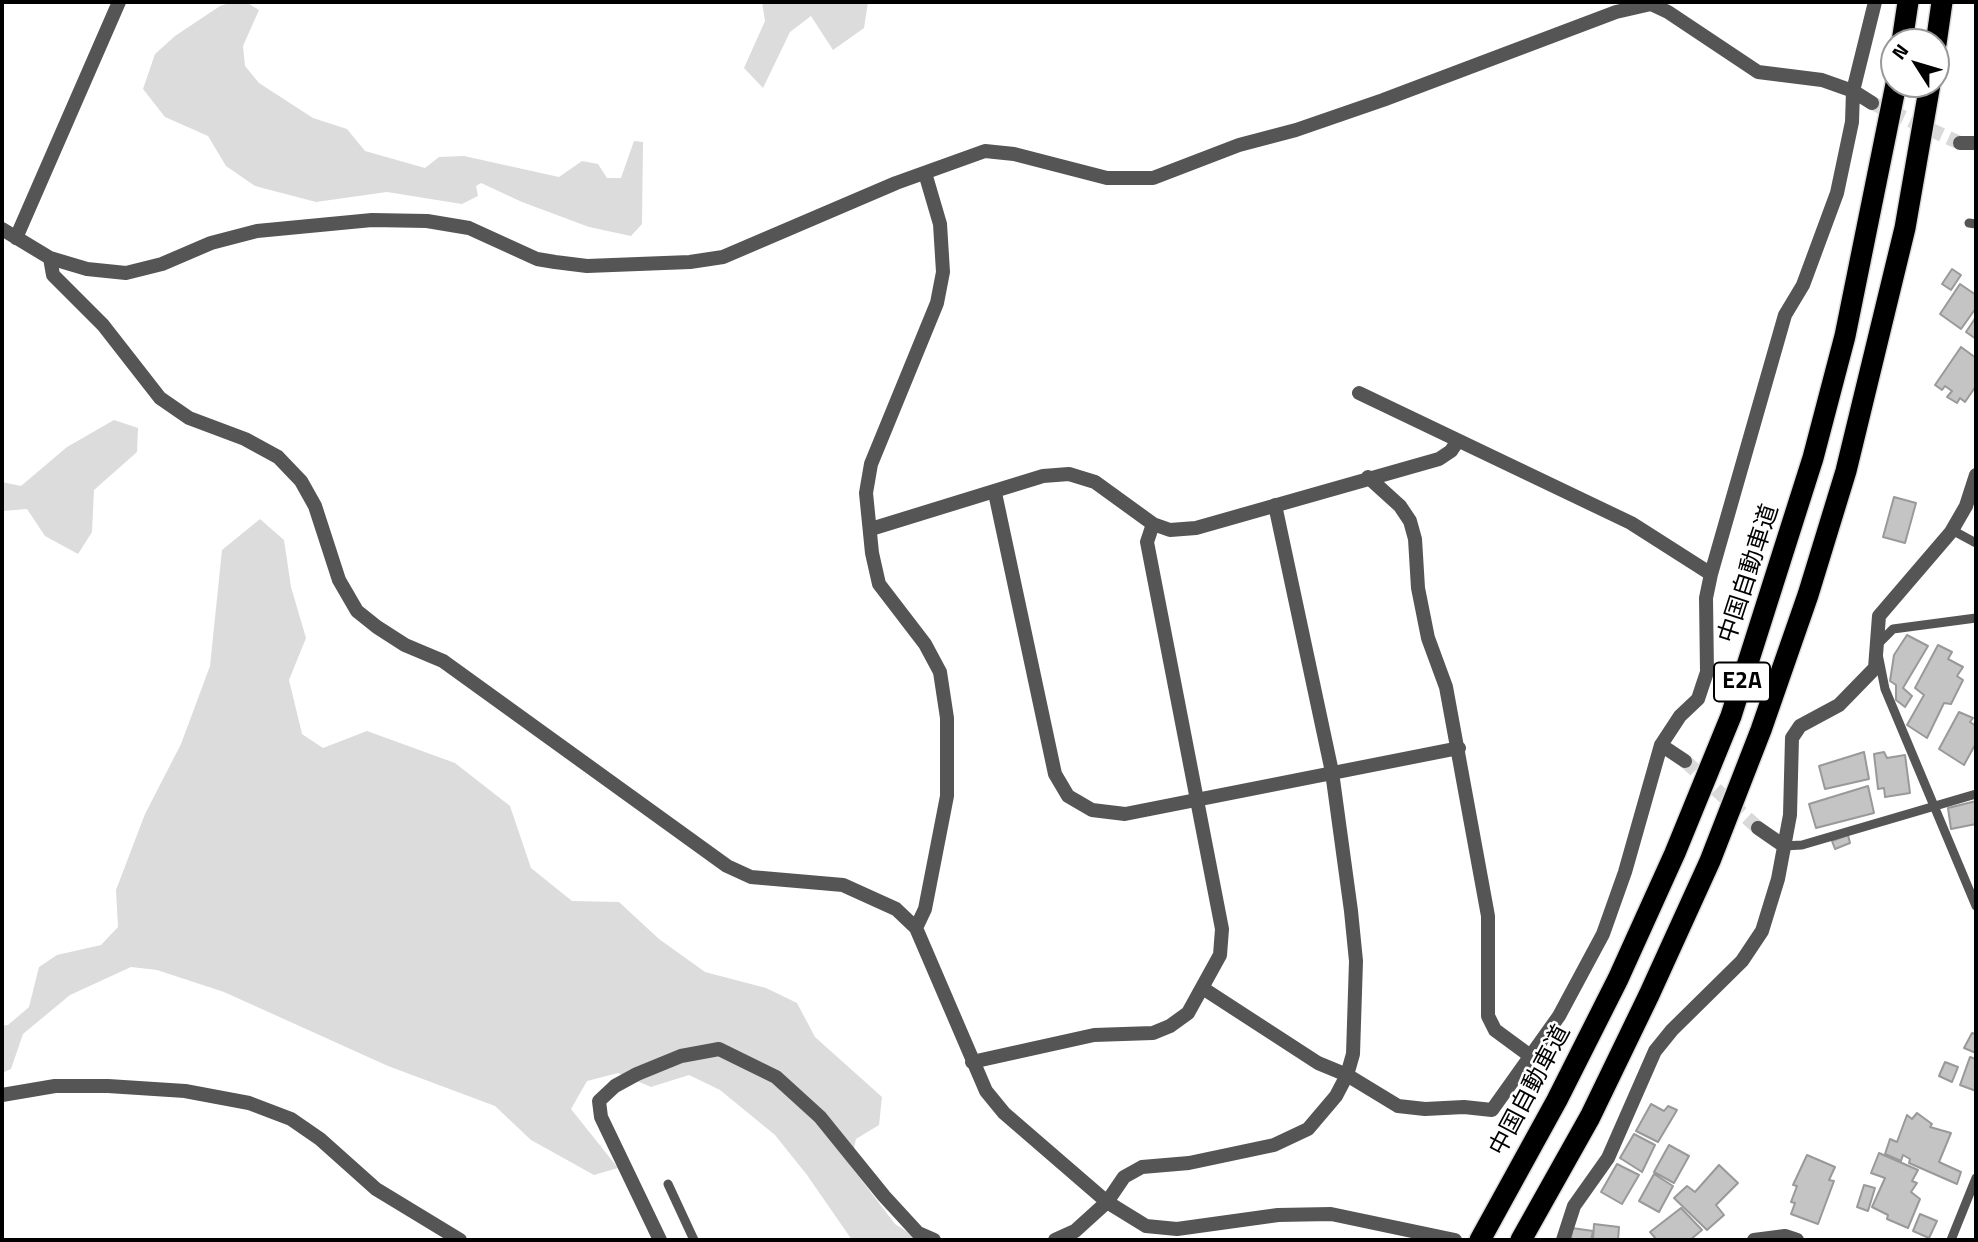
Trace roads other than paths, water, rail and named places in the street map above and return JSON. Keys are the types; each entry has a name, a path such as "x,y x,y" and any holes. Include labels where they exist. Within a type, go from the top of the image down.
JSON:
{"highway":[{"path":"1904,28 1908,2"},
{"path":"1938,28 1942,2"},
{"name":"中国自動車道","path":"1480,1240 1557,1100 1618,979 1675,853 1731,716 1813,458 1845,336 1893,98"},
{"name":"E2A","path":"1521,1240 1590,1116 1649,995 1710,861 1766,718 1808,595 1849,457 1905,228 1928,98"}],"street":[{"path":"16,238 119,2"},
{"path":"1204,989 1318,1063 1347,1075 1398,1106 1425,1110 1465,1107 1492,1110 1528,1055 1559,1016 1603,934 1625,872 1661,745 1680,716 1698,699 1707,672 1706,598 1711,574 1785,315 1803,285 1837,192 1852,122 1853,92 1875,2"},
{"path":"2,229 50,258 87,269 126,273 162,264 211,243 257,231 372,220 427,221 469,228 537,259 587,266 690,262 723,257 985,150 1014,154 1107,178 1153,178 1239,145 1296,130 1383,100 1616,12 1651,4 1668,12 1758,72 1822,80 1872,103"},
{"path":"1960,143 1976,143"},
{"path":"916,928 925,909 947,796 947,718 940,672 925,644 879,584 872,553 866,493 871,464 937,303 943,272 940,224 925,173"},
{"path":"50,258 54,275 103,325 160,398 189,418 245,439 278,457 302,481 315,506 339,580 356,611 405,645 443,661 727,866 751,877 843,885 895,909 916,928 971,1062 986,1091 1004,1113 1107,1202 1146,1226 1177,1229 1278,1215 1331,1214 1455,1240"},
{"path":"1359,393 1631,523 1711,574"},
{"path":"871,529 995,493 1043,476 1069,474 1095,482 1153,524 1170,530 1196,528 1439,459 1451,452 1457,442"},
{"path":"1563,1240 1574,1206 1608,1157 1655,1051 1672,1030 1742,961 1762,931 1779,879 1790,815 1792,738 1800,726 1839,705 1875,668 1879,616 1952,530 1966,506 1976,475"},
{"path":"1368,477 1400,506 1410,521 1416,539 1418,587 1428,638 1446,687 1459,748 1488,916 1488,1016 1495,1030 1528,1055"},
{"path":"995,493 1055,774 1068,796 1092,810 1125,814 1459,748"},
{"path":"1055,1240 1075,1231 1107,1202 1124,1177 1142,1167 1189,1163 1274,1145 1307,1129 1336,1096 1347,1075 1353,1054 1356,961 1332,772 1275,505"},
{"path":"971,1062 1094,1035 1153,1033 1170,1026 1188,1013 1204,989 1220,955 1222,929 1147,542 1153,524"},
{"path":"1661,745 1685,761"},
{"path":"1758,828 1784,846"},
{"path":"660,1240 601,1117 599,1101 615,1086 637,1074 681,1056 719,1049 776,1077 820,1117 918,1233 934,1240"},
{"path":"2,1095 55,1086 108,1086 185,1091 248,1103 291,1119 320,1139 376,1189 460,1240"},
{"path":"1754,1240 1786,1236 1797,1240"}],"lane":[{"path":"1952,530 1976,542"},
{"path":"1976,618 1893,629 1877,648 1885,689 1976,906"},
{"path":"1784,846 1802,845 1976,794"},
{"path":"1951,1240 1976,1178"},
{"path":"668,1184 694,1240"}],"tunnel":[{"path":"1872,103 1960,143"},
{"path":"1685,761 1758,828"}]}
